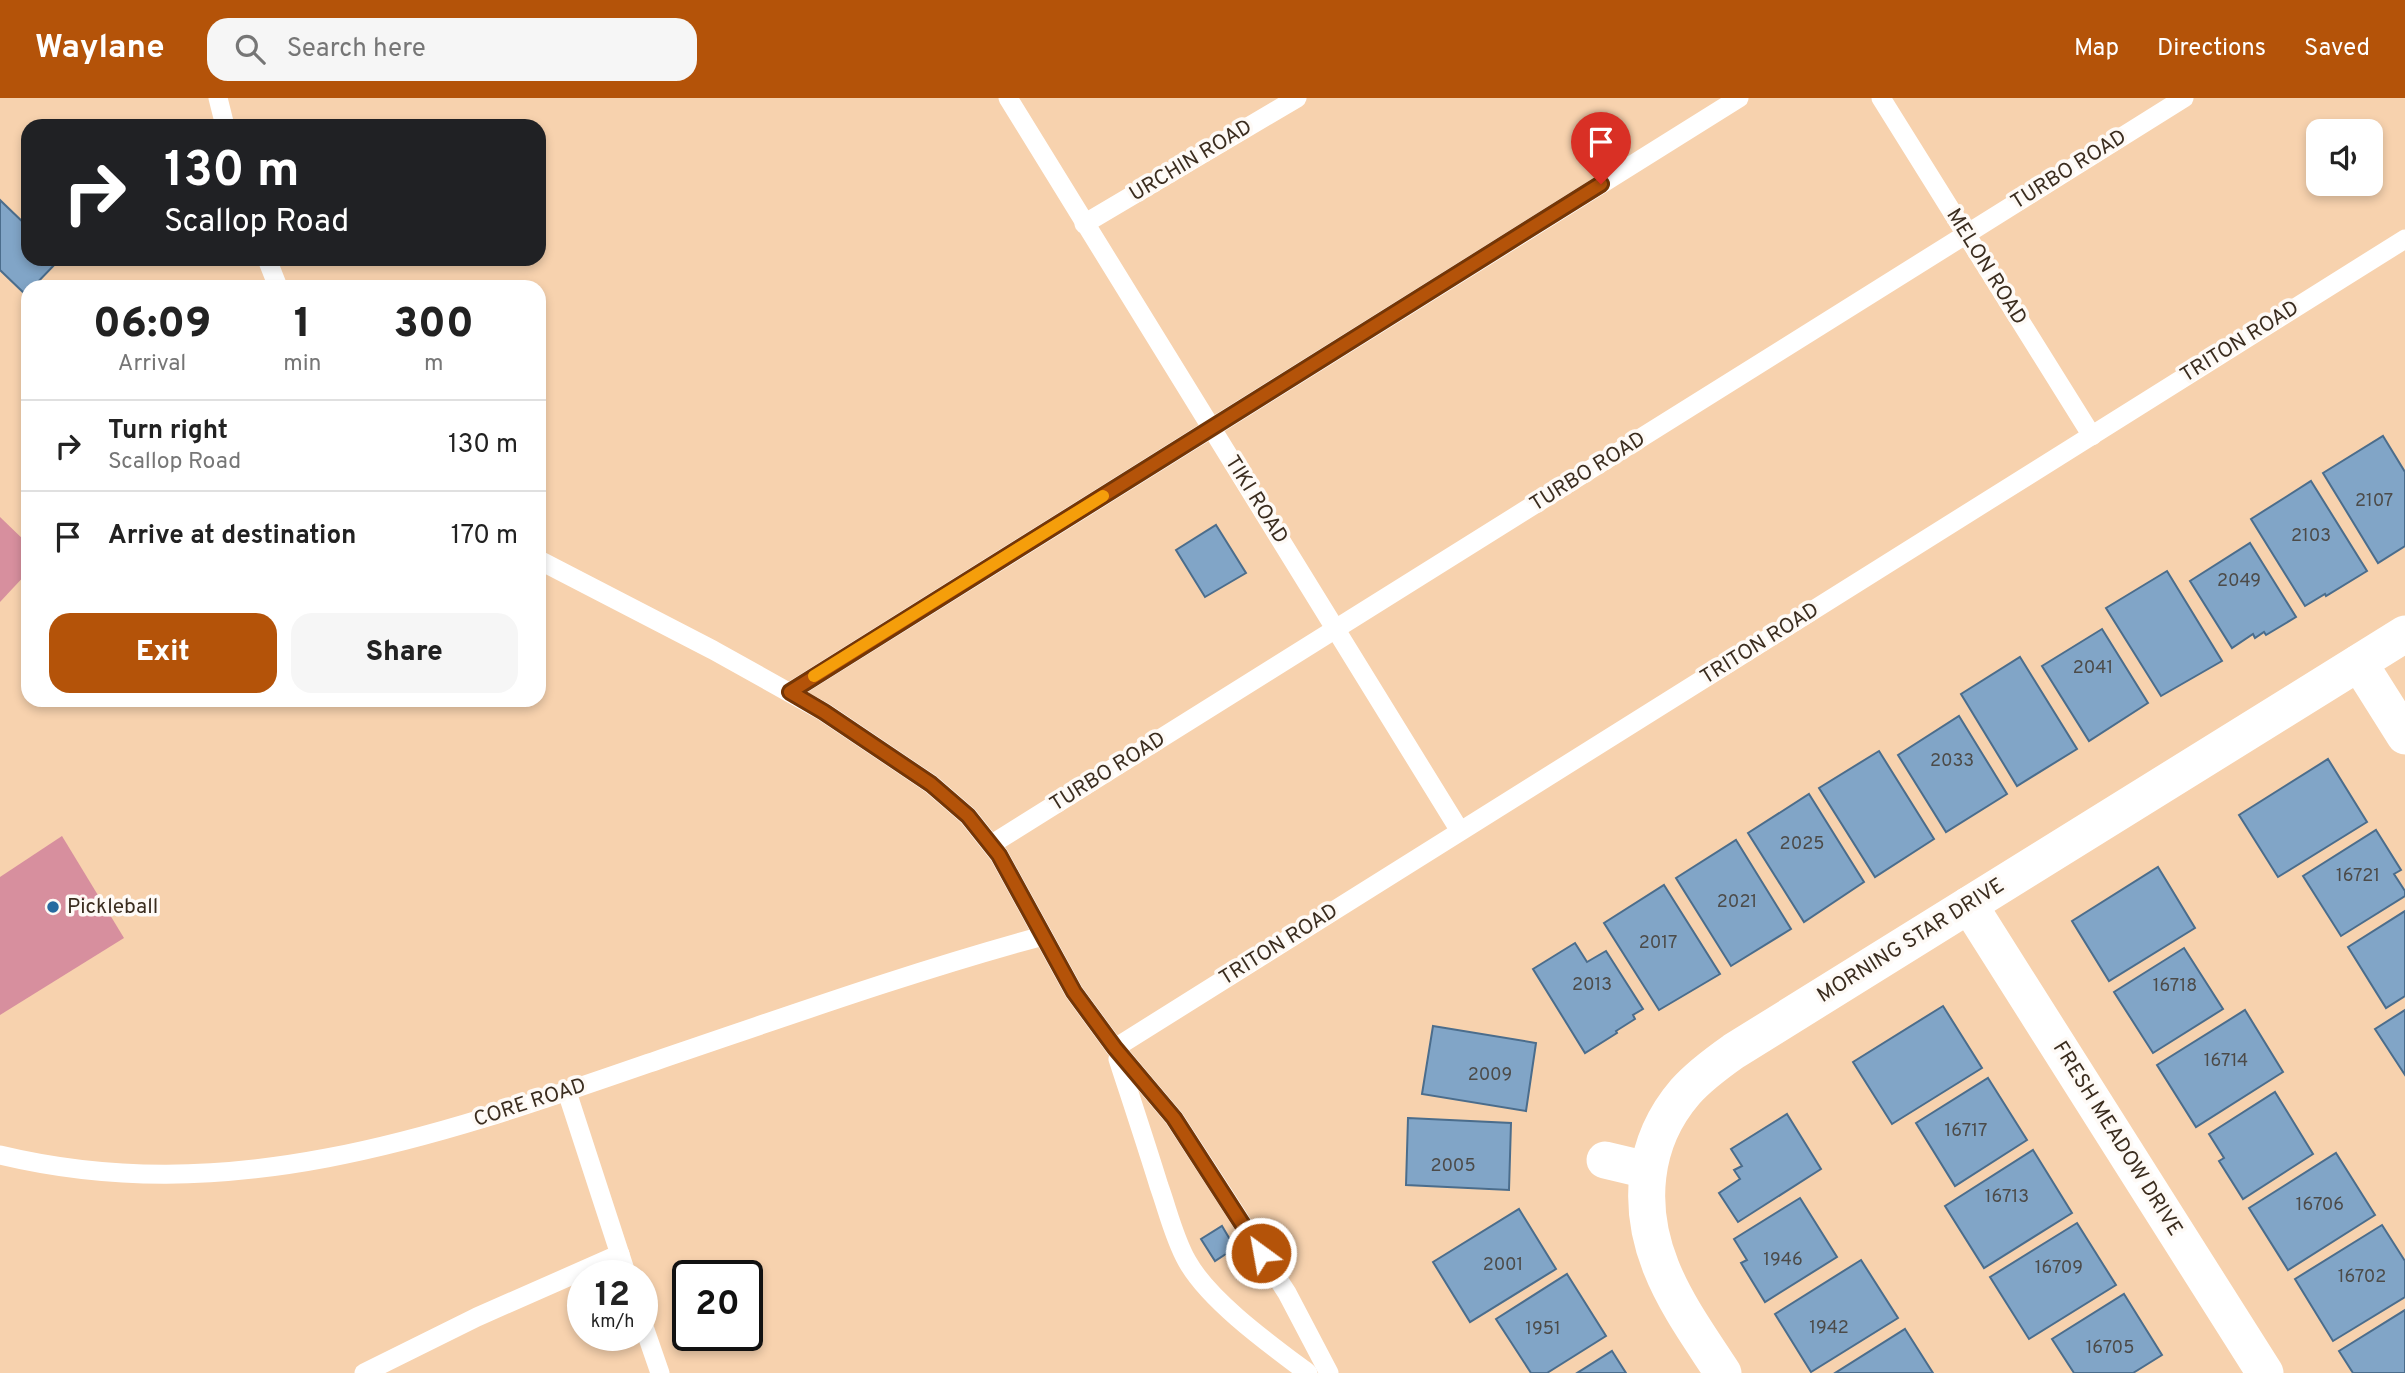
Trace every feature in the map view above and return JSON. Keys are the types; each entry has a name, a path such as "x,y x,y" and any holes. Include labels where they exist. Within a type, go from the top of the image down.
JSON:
{"street":[{"name":"MORNING STAR DRIVE","path":"1723,1373 1677,1301 1661,1268 1650,1235 1645,1202 1647,1170 1655,1141 1668,1114 1686,1091 1709,1069 1734,1051 2405,634"},
{"path":"2359,663 2405,736"},
{"name":"FRESH MEADOW DRIVE","path":"1969,905 2265,1373"},
{"path":"1605,1160 1647,1170"}],"lane":[{"path":"218,98 223,119"},
{"name":"TIKI ROAD","path":"1008,98 1460,831"},
{"name":"URCHIN ROAD","path":"1084,224 1297,98"},
{"path":"790,692 1739,98"},
{"name":"MELON ROAD","path":"1881,98 2092,436"},
{"name":"TURBO ROAD","path":"992,844 2185,98"},
{"name":"TRITON ROAD","path":"1115,1048 2405,239"},
{"path":"546,564 824,712 931,784 968,816 992,844 1074,992 1115,1048 1174,1118 1287,1293 1329,1373"},
{"name":"CORE ROAD","path":"0,1155 105,1172 201,1175 254,1170 342,1156 435,1134 567,1092 845,996 1043,936"},
{"path":"1115,1048 1169,1215 1188,1262 1201,1281 1226,1306 1308,1373"},
{"path":"567,1092 622,1260"},
{"path":"363,1373 477,1317 620,1254"},
{"path":"652,1351 660,1373"}],"shaded area":[{"path":"0,517 21,537 21,580 0,602"},
{"name":"Pickleball","path":"62,836 124,938 0,1015 0,877"}],"building":[{"path":"0,200 21,220 21,266 53,266 40,280 21,280 21,290 0,270"},
{"path":"2383,436 2405,472 2405,546 2378,563 2323,473"},
{"path":"2311,481 2367,571 2305,606 2251,519"},
{"path":"1216,525 1246,573 1205,597 1176,550"},
{"path":"2250,543 2296,617 2266,635 2264,632 2255,638 2253,634 2232,648 2190,581"},
{"path":"2167,571 2222,661 2161,696 2106,608"},
{"path":"2102,629 2148,703 2089,741 2042,666"},
{"path":"2020,657 2077,749 2017,786 1961,694"},
{"path":"1959,716 2007,794 1946,832 1898,755"},
{"path":"1879,751 1934,839 1875,877 1819,788"},
{"path":"2328,759 2367,822 2278,877 2239,815"},
{"path":"1809,794 1864,882 1804,922 1748,833"},
{"path":"2376,830 2401,870 2394,874 2405,891 2405,896 2341,936 2303,876"},
{"path":"1736,840 1791,929 1731,966 1676,878"},
{"path":"2158,867 2195,928 2109,981 2072,921"},
{"path":"1664,885 1720,974 1659,1010 1604,923"},
{"path":"2405,911 2405,996 2386,1008 2348,947"},
{"path":"1575,943 1587,962 1606,951 1643,1009 1633,1015 1635,1019 1616,1031 1617,1033 1585,1053 1533,969"},
{"path":"2184,948 2223,1009 2153,1053 2114,992"},
{"path":"1943,1006 1982,1068 1892,1124 1853,1062"},
{"path":"2245,1010 2283,1072 2196,1127 2157,1065"},
{"path":"2405,1010 2405,1075 2375,1029"},
{"path":"1433,1026 1536,1043 1526,1111 1422,1094"},
{"path":"1988,1078 2027,1140 1955,1186 1916,1123"},
{"path":"2275,1092 2313,1154 2243,1199 2219,1161 2224,1158 2209,1134"},
{"path":"1787,1114 1821,1169 1738,1222 1719,1193 1740,1179 1734,1170 1742,1166 1731,1149"},
{"path":"1408,1118 1511,1123 1509,1190 1406,1185"},
{"path":"2033,1150 2072,1213 1984,1268 1945,1206"},
{"path":"2336,1153 2375,1215 2288,1270 2249,1208"},
{"path":"1800,1198 1837,1257 1765,1302 1741,1263 1747,1260 1734,1239"},
{"path":"1519,1209 1556,1269 1470,1322 1433,1262"},
{"path":"2077,1223 2116,1285 2029,1339 1990,1277"},
{"path":"2382,1225 2405,1261 2405,1297 2333,1341 2295,1279"},
{"path":"1222,1226 1235,1248 1215,1261 1201,1239"},
{"path":"1861,1260 1898,1318 1811,1372 1775,1314"},
{"path":"1567,1274 1606,1336 1547,1373 1531,1373 1496,1319"},
{"path":"2124,1294 2162,1355 2133,1373 2074,1373 2052,1339"},
{"path":"2405,1310 2405,1373 2353,1373 2339,1351"},
{"path":"1905,1329 1933,1373 1835,1373"},
{"path":"1612,1351 1626,1373 1577,1373"}],"slow traffic":[{"path":"814,676 1103,496"}],"place":[{"name":"Pickleball","path":"53,907"}],"route":[{"path":"1261,1253 1174,1118 1115,1048 1074,992 992,844 968,816 931,784 790,692 1601,184"}]}
